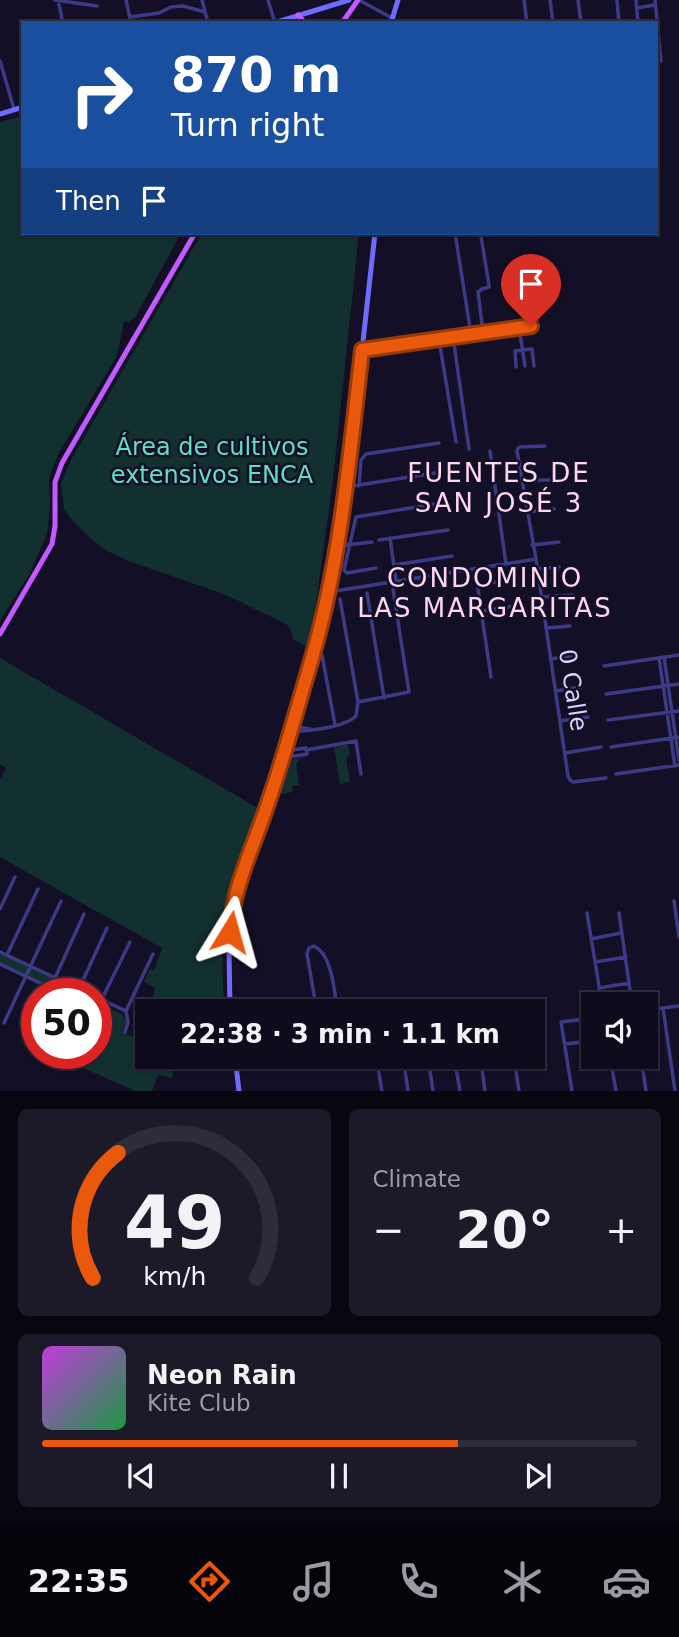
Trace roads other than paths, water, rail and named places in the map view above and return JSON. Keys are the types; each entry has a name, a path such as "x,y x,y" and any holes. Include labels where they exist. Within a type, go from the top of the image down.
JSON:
{"main road":[{"path":"280,21 337,1 349,0"},
{"path":"343,21 359,0"},
{"path":"391,20 397,0"},
{"path":"298,15 303,21"},
{"path":"0,114 21,108"},
{"path":"0,634 52,544 55,526 55,482 62,463 194,235"},
{"path":"230,999 229,946 234,900 271,797 329,592 345,487 374,235"},
{"path":"236,1070 239,1091"}],"street":[{"path":"62,21 57,0 97,5"},
{"path":"126,0 131,20 183,6 205,12"},
{"path":"202,0 207,21"},
{"path":"268,0 273,21"},
{"path":"359,0 391,20"},
{"path":"524,0 527,21"},
{"path":"550,0 553,21"},
{"path":"578,0 581,21"},
{"path":"617,0 619,21"},
{"path":"636,0 638,21"},
{"path":"637,8 656,3 658,21"},
{"path":"658,26 661,61"},
{"path":"0,61 15,110"},
{"path":"455,235 471,334"},
{"path":"481,236 489,285 478,292 483,332"},
{"path":"362,350 531,326"},
{"path":"519,327 525,366"},
{"path":"453,337 469,449"},
{"path":"439,339 456,442"},
{"path":"516,367 515,351 523,349 532,349 534,366"},
{"path":"359,485 361,460 366,454 439,443"},
{"name":"0 Calle","path":"545,446 518,448 568,776 573,782 606,778"},
{"path":"489,451 506,564"},
{"path":"345,487 441,472"},
{"path":"522,480 550,480"},
{"path":"376,568 347,573 344,570 356,517 447,502"},
{"path":"527,512 554,509"},
{"path":"379,540 448,530"},
{"path":"390,538 396,582"},
{"path":"337,546 372,542"},
{"path":"532,545 559,542"},
{"path":"394,565 452,556"},
{"path":"329,592 536,559"},
{"path":"537,569 559,567"},
{"path":"475,569 491,677"},
{"path":"478,585 514,579"},
{"path":"358,702 408,694 393,589"},
{"path":"366,593 384,698"},
{"path":"540,597 572,595"},
{"path":"291,729 312,729 352,720 358,709 340,599"},
{"path":"482,611 522,605"},
{"path":"545,628 570,626"},
{"path":"604,666 679,654"},
{"path":"322,655 335,725"},
{"path":"550,659 573,656"},
{"path":"661,657 670,712 671,739 678,764"},
{"path":"606,694 679,684"},
{"path":"555,691 581,687"},
{"path":"608,720 679,711"},
{"path":"670,712 678,737 678,764"},
{"path":"560,721 589,717"},
{"path":"611,747 678,737"},
{"path":"283,754 356,741 361,774"},
{"path":"565,753 601,747"},
{"path":"616,774 678,764"},
{"path":"0,909 15,877"},
{"path":"7,955 38,889"},
{"path":"4,1023 61,901"},
{"path":"674,901 679,937"},
{"path":"587,913 600,992"},
{"path":"619,913 630,992"},
{"path":"0,952 55,978 84,914"},
{"path":"84,978 107,928"},
{"path":"591,939 621,933"},
{"path":"112,979 130,942"},
{"path":"315,999 307,954 309,948 314,946 320,950 331,972 336,999"},
{"path":"125,1032 128,1022 126,1011 153,954"},
{"path":"595,962 626,957"},
{"path":"1,965 30,978"},
{"path":"599,988 629,983"},
{"path":"112,1005 126,1011"},
{"path":"658,1009 679,1006"},
{"path":"663,1008 676,1091"},
{"path":"572,1091 561,1021 581,1019"},
{"path":"565,1044 581,1042"},
{"path":"460,1091 455,1063 478,1058 481,1060 485,1091"},
{"path":"236,1070 243,1069"},
{"path":"378,1069 382,1091"},
{"path":"405,1069 408,1091"},
{"path":"430,1069 433,1091"},
{"path":"516,1069 519,1091"},
{"path":"612,1069 616,1091"},
{"path":"643,1069 646,1091"}],"district":[{"name":"FUENTES DE SAN JOSÉ 3","path":"499,488"},
{"name":"CONDOMINIO LAS MARGARITAS","path":"485,593"}],"park label":[{"name":"Área de cultivos extensivos ENCA","path":"212,461"}]}
